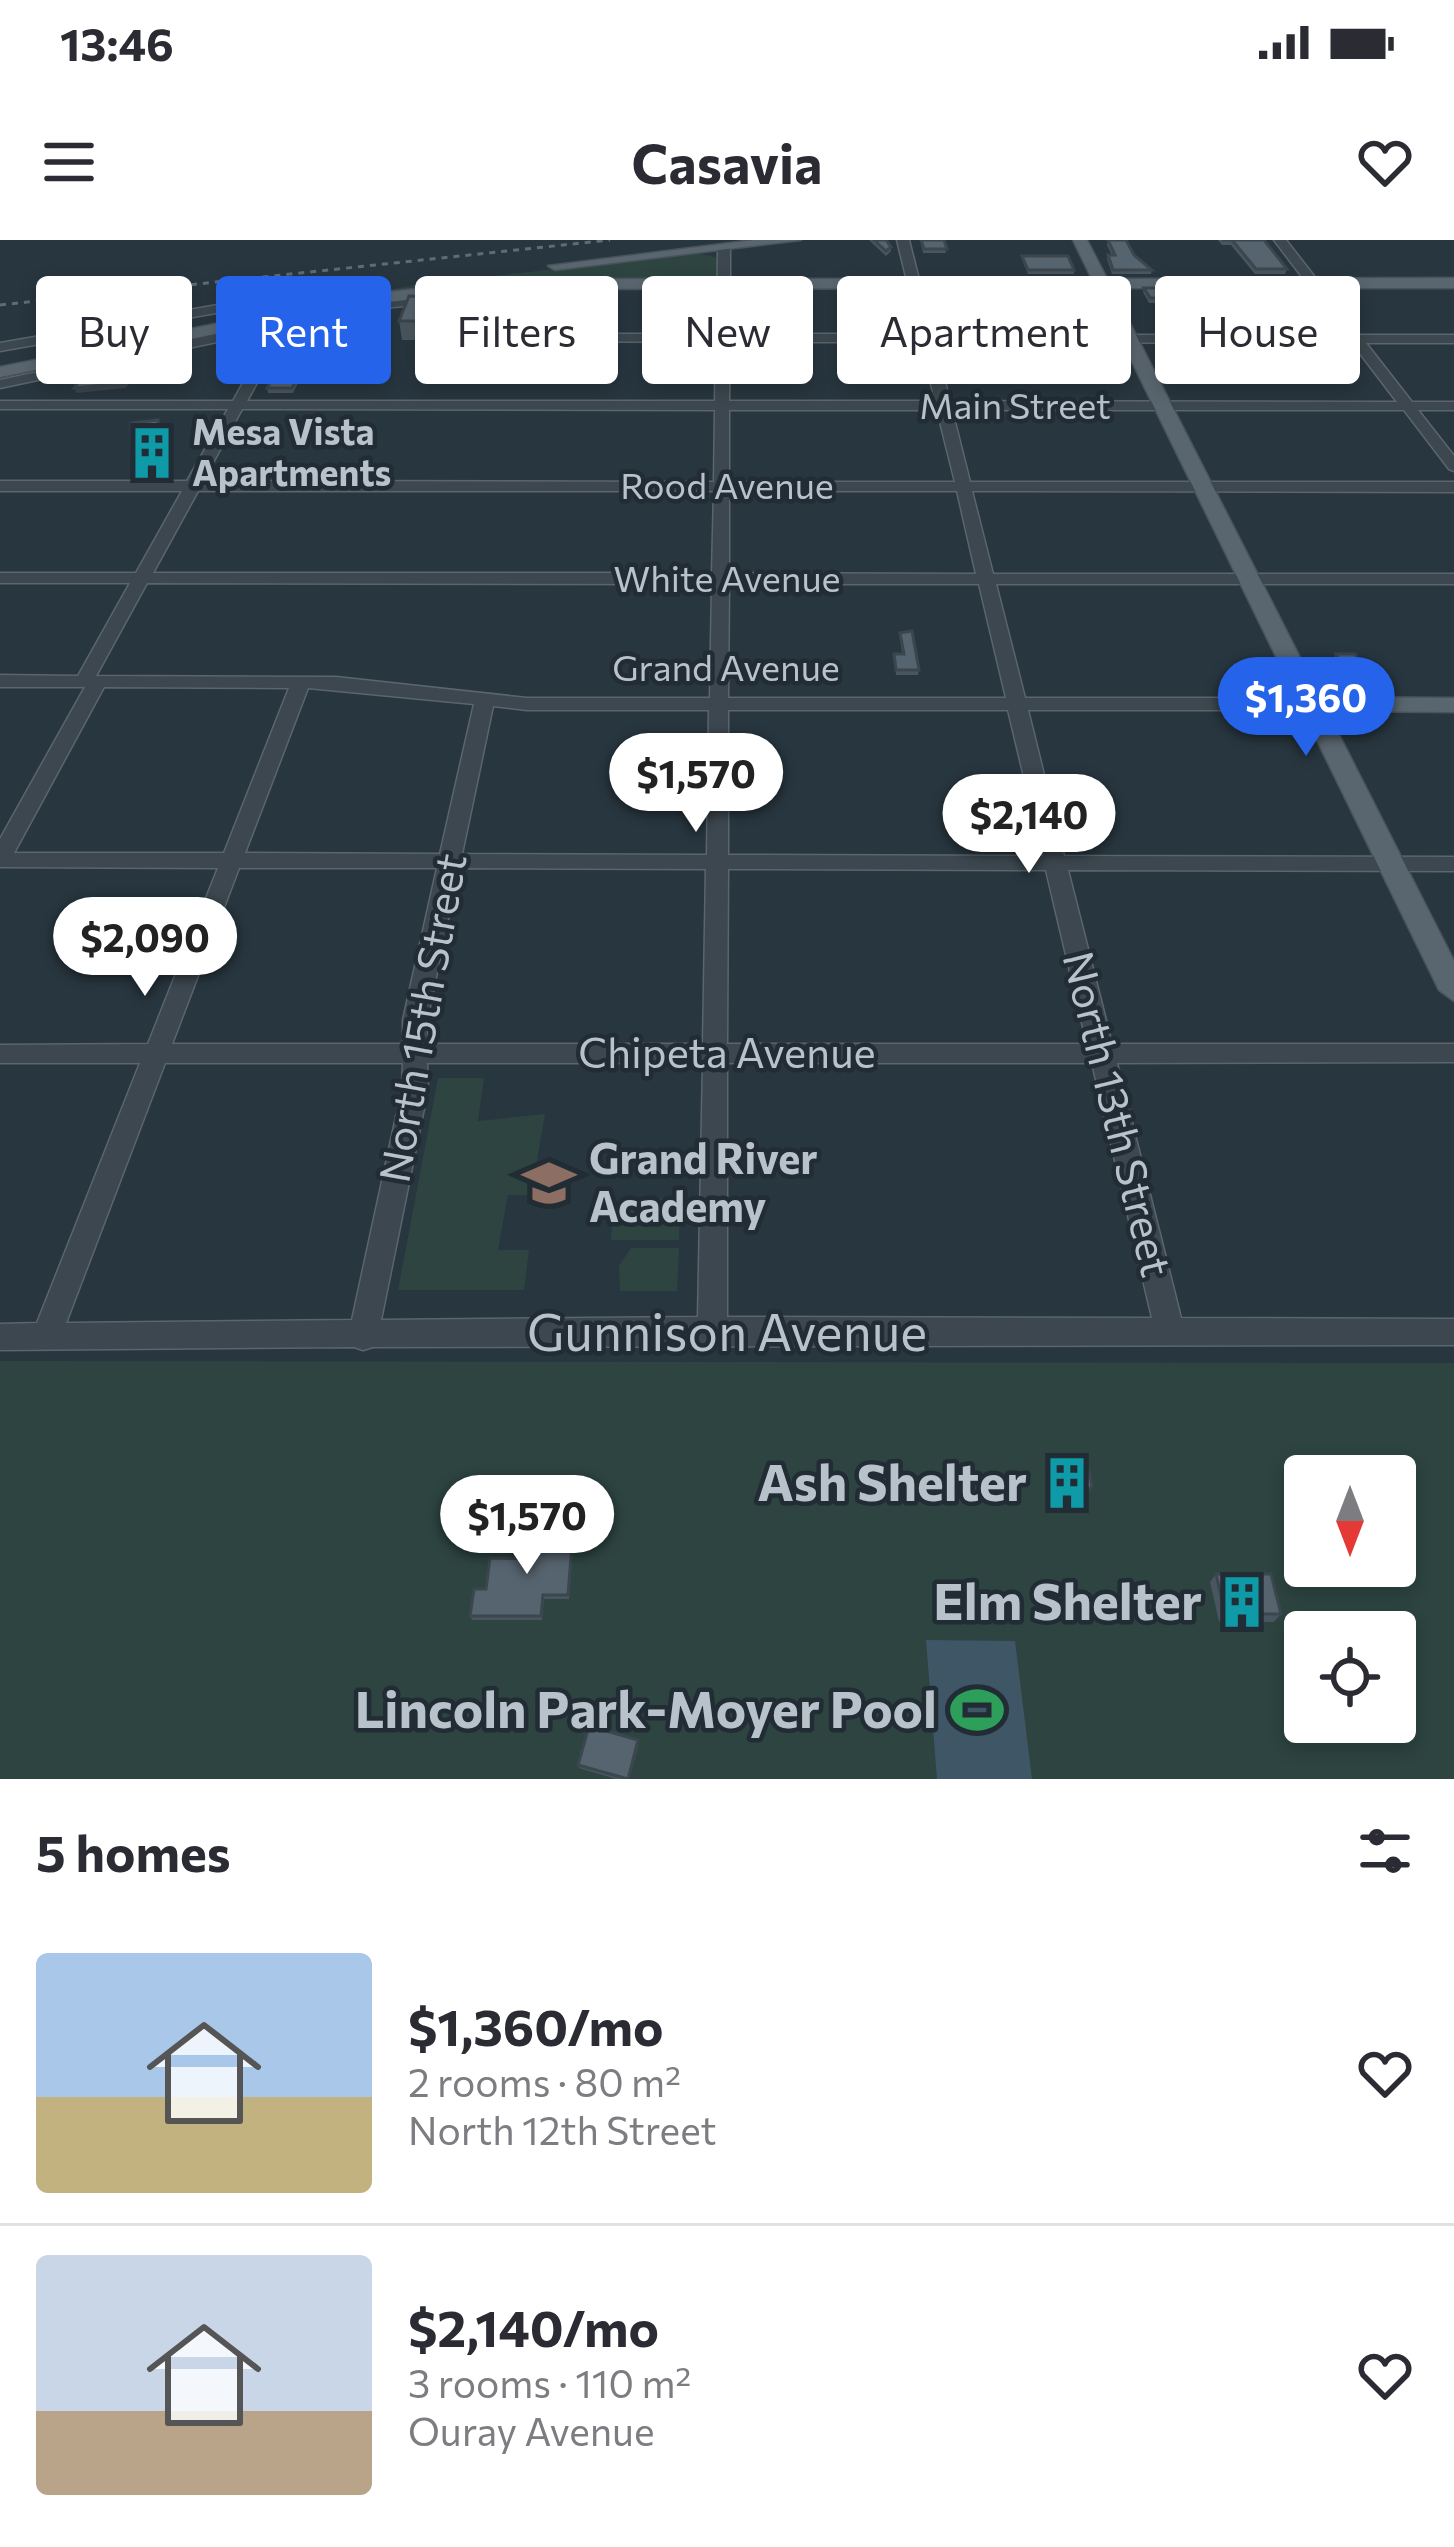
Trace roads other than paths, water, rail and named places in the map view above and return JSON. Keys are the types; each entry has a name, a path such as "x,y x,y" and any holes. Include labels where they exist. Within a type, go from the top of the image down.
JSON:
{"main road":[{"path":"0,363 413,283 794,240"},
{"path":"1081,240 1100,276"},
{"path":"1360,283 1454,283"},
{"path":"0,372 415,294"},
{"path":"1132,339 1454,990"},
{"name":"Grand Avenue","path":"1313,704 1454,705"}],"street":[{"name":"North 13th Street","path":"903,240 912,276"},
{"path":"1280,240 1308,276"},
{"path":"724,247 724,276"},
{"path":"0,383 372,305 415,300"},
{"path":"0,347 216,310"},
{"path":"1132,339 1155,339"},
{"path":"1360,340 1454,339"},
{"path":"1360,344 1454,466"},
{"path":"249,384 141,578 0,859 1454,864"},
{"path":"712,1330 723,384"},
{"name":"North 13th Street","path":"939,384 1170,1331"},
{"name":"Main Street","path":"0,404 1454,406"},
{"name":"Rood Avenue","path":"0,486 1454,487"},
{"name":"White Avenue","path":"0,578 1454,579"},
{"name":"Grand Avenue","path":"0,681 301,682 419,688 485,700 1313,704"},
{"path":"46,1336 301,682"},
{"name":"North 15th Street","path":"364,1336 415,1088 415,1020 485,700"},
{"name":"Chipeta Avenue","path":"0,1054 1454,1053"},
{"name":"Gunnison Avenue","path":"0,1336 712,1330 1454,1332"}],"water":[{"name":"Lincoln Park-Moyer Pool","path":"926,1640 1015,1641 1032,1779 937,1779"}],"railway":[{"path":"0,305 610,240"}],"place":[{"name":"Mesa Vista Apartments","path":"152,453"},
{"name":"Grand River Academy","path":"549,1183"},
{"name":"Ash Shelter","path":"1067,1483"},
{"name":"Elm Shelter","path":"1242,1602"},
{"name":"Lincoln Park-Moyer Pool","path":"977,1710"}]}
